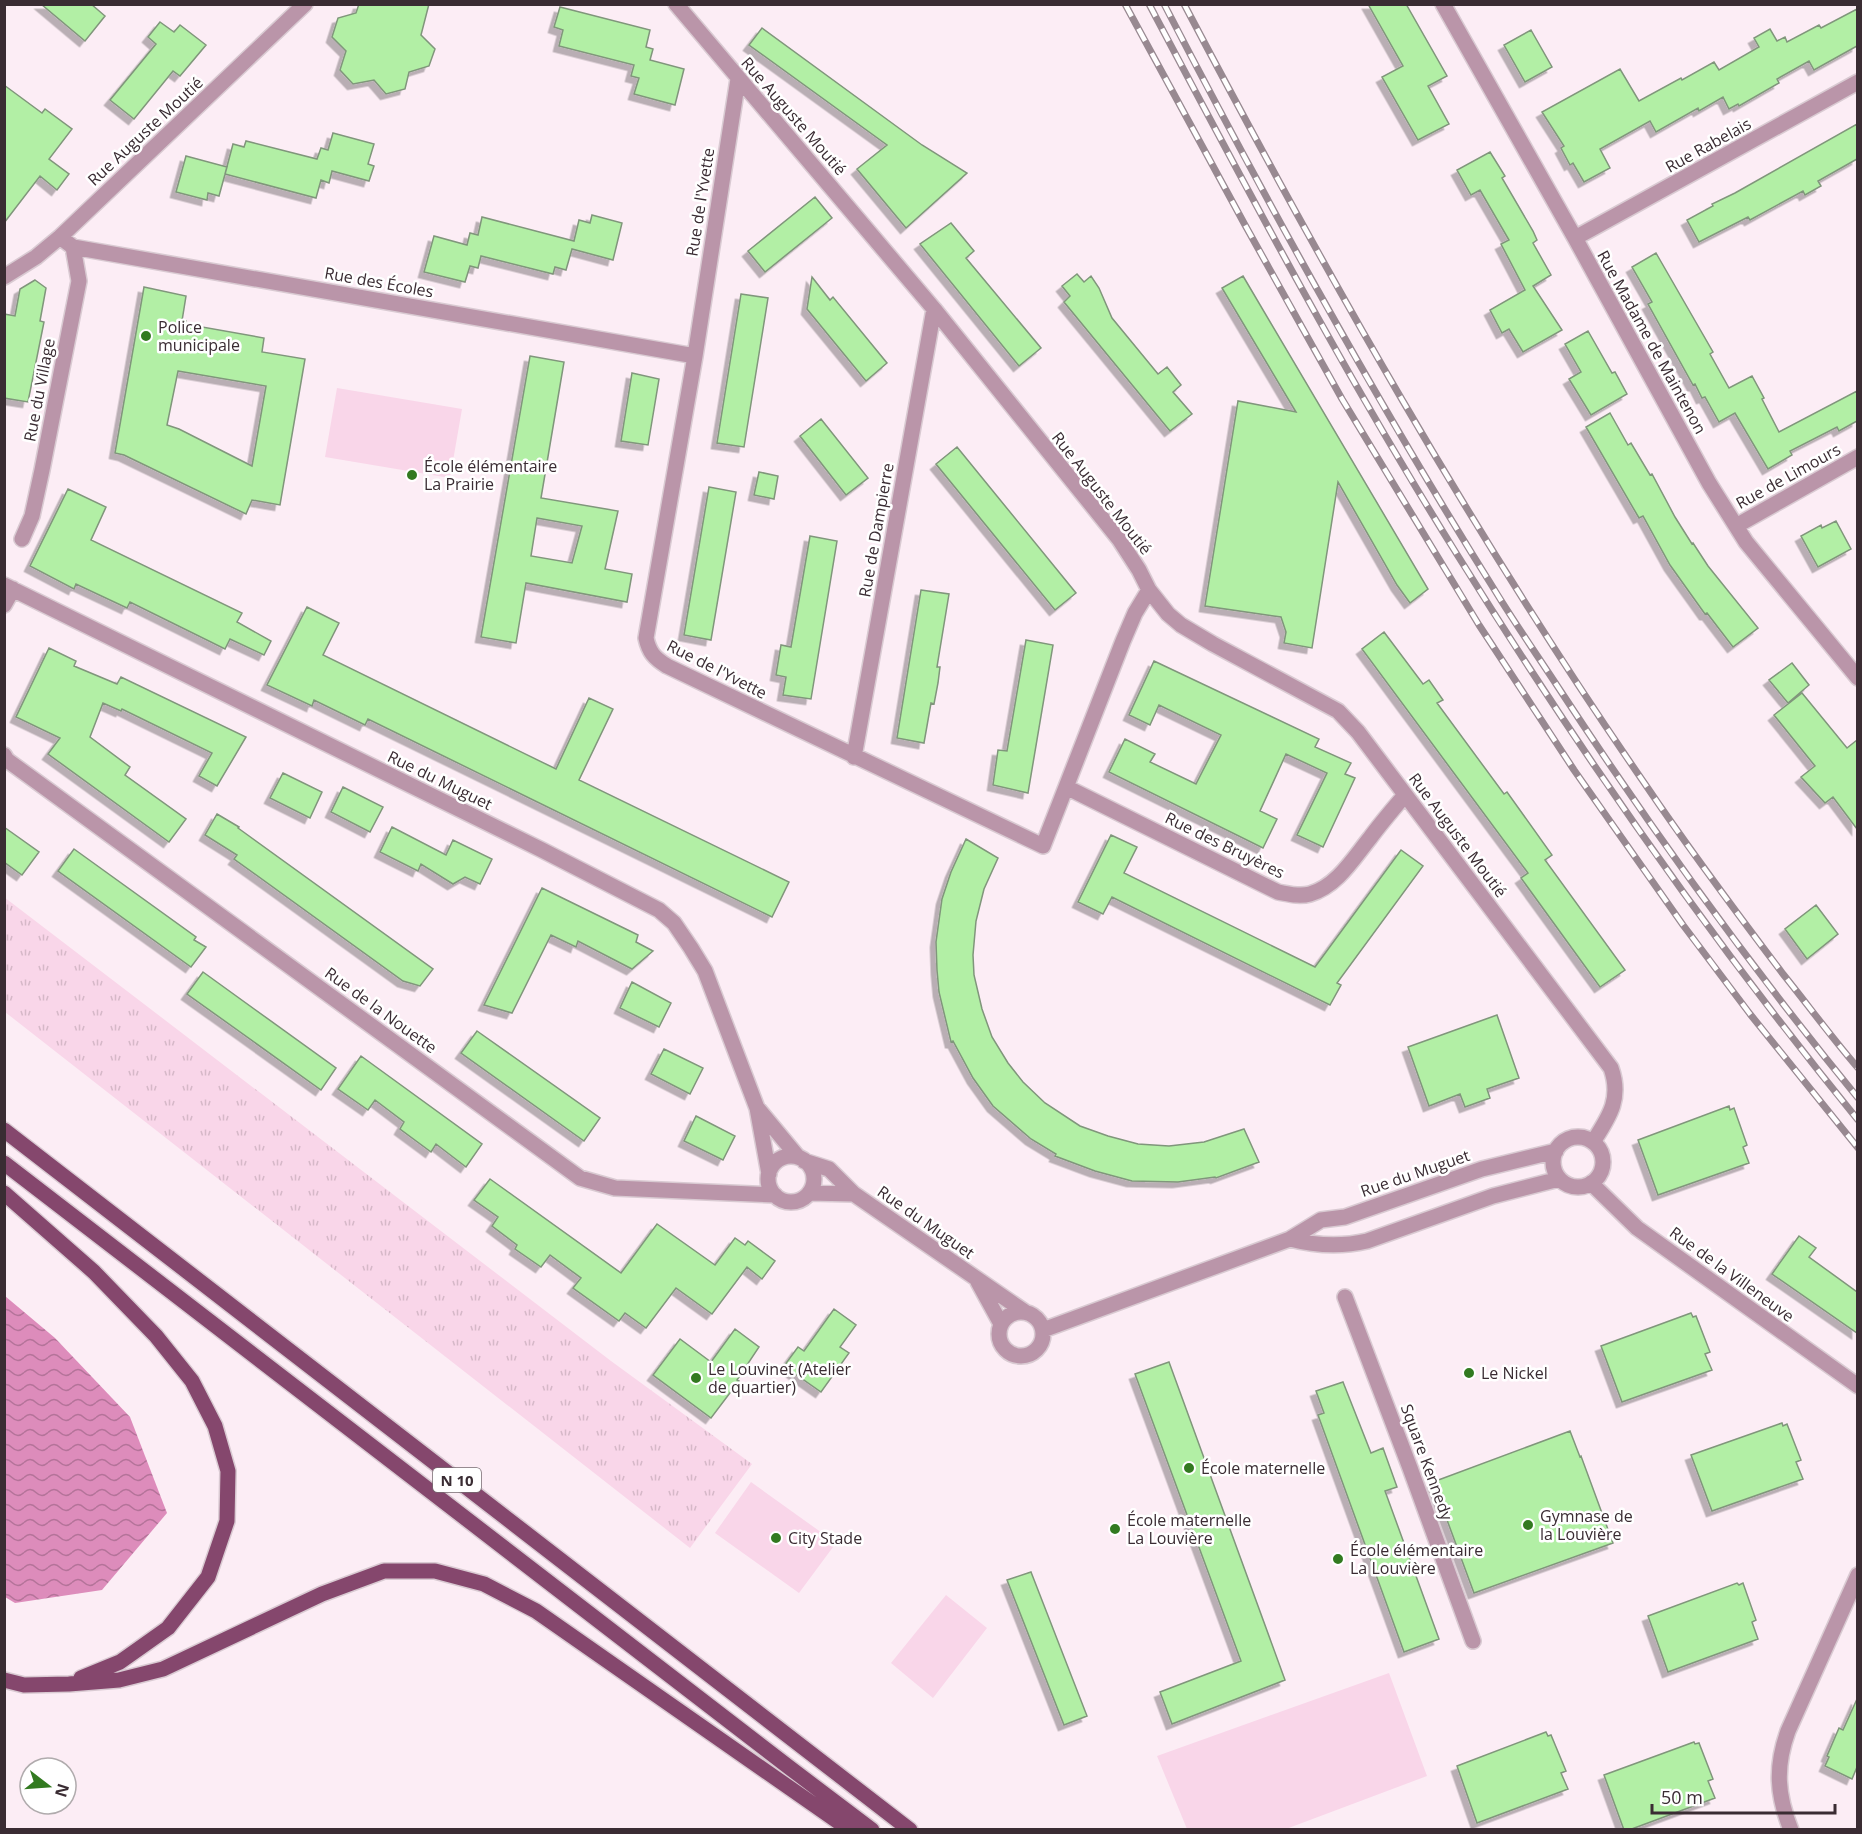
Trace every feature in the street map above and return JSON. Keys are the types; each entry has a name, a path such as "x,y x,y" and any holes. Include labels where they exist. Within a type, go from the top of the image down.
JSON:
{"main road":[{"name":"N 10","path":"4,1130 910,1830"},
{"name":"N 10","path":"4,1163 872,1830"},
{"path":"4,1193 94,1272 156,1336 178,1363 192,1381 216,1426 228,1471 228,1521 208,1577 168,1628 120,1662 69,1683"},
{"path":"4,1680 24,1685 119,1680 163,1669 322,1594 384,1571 435,1571 484,1584 536,1611 850,1830"}],"street":[{"name":"Rue Auguste Moutié","path":"4,277 60,237 305,4"},
{"name":"Rue Auguste Moutié","path":"676,4 934,309 1119,539 1149,590 1168,614 1212,644 1338,711 1358,732 1611,1068 1616,1080 1614,1102 1609,1117 1593,1142"},
{"name":"Rue Madame de Maintenon","path":"1443,4 1709,483 1757,557 1857,678"},
{"name":"Rue de l'Yvette","path":"738,79 695,356 646,638 648,651 667,666 1043,846 1123,641 1135,613 1149,590"},
{"name":"Rue Rabelais","path":"1575,238 1857,82"},
{"name":"Rue des Écoles","path":"60,237 73,247 695,356"},
{"name":"Rue du Village","path":"22,539 32,516 79,281 73,247"},
{"name":"Rue de Dampierre","path":"854,757 934,309"},
{"name":"Rue de Limours","path":"1736,526 1857,457"},
{"path":"4,604 9,587"},
{"name":"Rue du Muguet","path":"9,587 659,910 674,923 705,971 757,1108 769,1174"},
{"name":"Rue de la Nouette","path":"4,755 7,760 580,1178 615,1188 775,1195"},
{"name":"Rue des Bruyères","path":"1066,787 1278,892 1294,896 1307,895 1321,890 1339,877 1389,812 1406,795"},
{"name":"Rue du Muguet","path":"757,1108 801,1159 829,1169 854,1194 1025,1312"},
{"path":"1580,1137 1593,1142 1602,1155 1603,1164 1597,1178 1591,1183 1578,1187 1570,1186 1559,1179 1553,1165 1560,1145 1572,1138 1580,1137"},
{"name":"Rue du Muguet","path":"1043,1330 1290,1239 1321,1220 1345,1217 1482,1169 1556,1151"},
{"path":"791,1156 801,1159 810,1166 814,1180 809,1193 792,1202 775,1195 768,1182 769,1174 777,1161 791,1156"},
{"path":"1290,1239 1312,1245 1348,1245 1367,1241 1494,1196 1559,1179"},
{"name":"Rue de la Villeneuve","path":"1591,1183 1637,1228 1857,1386"},
{"name":"Rue du Muguet","path":"809,1193 854,1194"},
{"name":"Rue du Muguet","path":"976,1280 1001,1324"},
{"name":"Square Kennedy","path":"1345,1297 1473,1641"},
{"path":"1025,1312 1036,1318 1043,1330 1043,1337 1037,1350 1032,1354 1018,1357 1001,1346 998,1331 1001,1324 1011,1314 1025,1312"},
{"path":"1791,1830 1780,1793 1778,1776 1781,1752 1788,1731 1857,1575"}],"green space":[{"path":"337,388 462,409 450,478 325,457"},
{"path":"4,897 611,1361 752,1464 690,1548 5,1012"},
{"name":"City Stade","path":"751,1482 836,1543 799,1593 715,1533"},
{"path":"946,1595 987,1628 933,1698 891,1663"},
{"path":"1389,1673 1427,1776 1286,1829 1187,1829 1157,1756"}],"water":[{"path":"5,1296 55,1338 130,1417 167,1513 102,1590 15,1603 5,1597"}],"building":[{"path":"41,4 91,4 105,16 85,41"},
{"path":"359,4 429,4 421,35 435,49 429,66 409,72 405,89 386,94 374,80 353,84 340,70 346,51 332,37 338,18 356,13"},
{"path":"1368,4 1406,4 1447,76 1428,86 1449,124 1418,140 1382,77 1403,66"},
{"path":"560,7 650,30 646,47 653,49 650,60 684,69 675,105 634,94 639,78 631,76 634,65 559,46 563,30 554,27"},
{"path":"1857,9 1857,46 1814,70 1809,61 1777,79 1779,83 1739,106 1738,104 1729,109 1723,97 1699,111 1698,108 1656,132 1650,121 1600,149 1610,168 1584,182 1573,163 1570,165 1561,148 1564,146 1542,112 1620,69 1639,101 1714,62 1719,70 1759,47 1754,38 1770,29 1777,41 1785,37 1787,42 1819,25 1821,28"},
{"path":"160,22 174,32 180,25 206,45 180,76 173,71 134,119 110,100 156,44 148,37"},
{"path":"762,28 922,145 967,173 906,228 857,169 887,145 749,45"},
{"path":"1531,30 1552,67 1525,82 1504,45"},
{"path":"4,85 42,113 45,109 72,129 49,159 69,174 57,190 40,176 4,223"},
{"path":"1857,124 1857,159 1818,181 1821,186 1805,195 1803,191 1750,220 1748,217 1699,242 1687,220"},
{"path":"333,133 374,144 368,164 374,166 369,181 332,171 329,183 321,180 316,198 225,174 233,144 244,147 246,141 317,159 321,148 328,150"},
{"path":"1490,152 1505,176 1502,178 1537,240 1533,243 1551,275 1533,286 1562,330 1523,352 1509,329 1502,333 1490,310 1525,290 1501,244 1509,240 1480,190 1471,195 1457,170"},
{"path":"186,156 227,167 219,196 208,193 207,200 176,192"},
{"path":"815,197 832,218 765,272 748,251"},
{"path":"592,215 622,223 613,260 572,249 566,270 555,267 553,274 481,256 478,268 470,266 465,282 424,272 434,236 467,245 470,233 478,235 482,217 574,241 579,220 590,223"},
{"path":"951,223 974,251 966,258 1041,348 1019,366 920,244"},
{"path":"1656,253 1713,352 1710,354 1729,388 1752,376 1779,432 1857,391 1857,421 1839,431 1837,427 1790,451 1792,455 1768,469 1735,413 1719,422 1705,397 1702,398 1695,384 1693,385 1648,304 1652,302 1632,267"},
{"path":"1077,274 1084,282 1091,276 1112,318 1158,374 1167,367 1181,385 1173,392 1192,414 1170,431 1064,302 1070,296 1062,286"},
{"path":"1243,276 1428,589 1410,603 1397,585 1338,482 1312,648 1284,643 1286,632 1281,617 1205,606 1238,401 1296,412 1222,288"},
{"path":"812,277 830,300 833,297 887,363 866,381 807,309"},
{"path":"35,280 46,288 40,321 44,322 28,402 4,398 4,314 15,316 20,289"},
{"path":"144,287 186,296 182,321 186,321 185,324 264,338 262,352 305,359 280,505 252,500 246,514 124,455 115,453","holes":["178,371 266,386 252,466 167,425"]},
{"path":"741,294 768,298 744,447 717,443"},
{"path":"1588,331 1627,394 1591,415 1569,379 1581,372 1565,344"},
{"path":"530,356 564,362 541,498 618,511 605,569 632,574 627,602 526,583 516,643 481,637","holes":["537,518 582,526 572,563 531,556"]},
{"path":"632,373 659,379 648,445 621,441"},
{"path":"1610,413 1628,445 1631,443 1650,475 1652,474 1692,544 1758,628 1733,647 1707,613 1705,614 1670,565 1643,516 1639,518 1586,427"},
{"path":"821,419 868,478 846,495 800,436"},
{"path":"957,447 1076,593 1055,610 936,464"},
{"path":"759,472 778,476 774,499 754,495"},
{"path":"709,487 736,492 711,640 684,635"},
{"path":"68,489 106,507 91,540 242,613 237,622 271,641 264,655 230,639 225,649 130,602 127,608 76,584 74,589 30,566"},
{"path":"1836,521 1851,549 1818,567 1801,536 1821,525 1822,528"},
{"path":"810,536 837,541 811,699 783,695 786,677 776,675 781,645 791,647"},
{"path":"921,590 949,594 937,667 940,667 938,683 934,704 931,703 924,743 897,738"},
{"path":"307,607 339,623 323,655 556,769 589,698 613,709 579,780 789,882 772,917 368,719 365,725 314,700 312,706 267,685"},
{"path":"1384,632 1423,684 1429,680 1443,700 1437,703 1504,794 1507,792 1552,855 1545,860 1625,970 1600,987 1521,878 1528,873 1362,649"},
{"path":"1026,640 1053,645 1028,793 993,785 998,750 1007,751"},
{"path":"49,648 76,661 74,666 117,684 121,677 246,737 217,786 199,776 212,753 122,709 121,711 103,703 90,737 130,767 125,775 186,819 169,842 48,754 60,738 16,717"},
{"path":"1154,661 1319,739 1315,747 1351,763 1345,774 1355,778 1323,847 1297,835 1327,773 1286,754 1260,811 1277,819 1263,848 1109,772 1125,739 1155,754 1150,762 1196,784 1221,735 1159,705 1150,725 1129,715"},
{"path":"1792,663 1809,685 1788,703 1769,680"},
{"path":"1802,693 1847,748 1857,740 1857,829 1833,797 1825,803 1801,777 1815,766 1774,715"},
{"path":"283,773 322,792 310,818 270,798"},
{"path":"343,787 383,807 370,832 331,812"},
{"path":"217,814 239,827 433,969 420,986 403,981 234,859 237,855 205,835"},
{"path":"4,827 39,852 22,875 4,862"},
{"path":"392,827 446,855 453,840 492,859 480,884 465,877 453,884 421,864 418,871 380,852"},
{"path":"1111,835 1137,847 1124,873 1315,967 1401,850 1423,866 1337,983 1341,985 1330,1005 1112,897 1103,914 1078,902"},
{"path":"966,839 998,858 984,889 976,921 974,975 992,1037 1023,1082 1045,1103 1080,1126 1138,1144 1169,1146 1204,1142 1244,1129 1259,1162 1216,1178 1178,1182 1132,1181 1095,1171 1055,1156 1056,1154 1031,1139 993,1106 973,1078 953,1041 951,1042 939,992 936,942 942,899"},
{"path":"74,849 196,937 194,940 206,947 191,967 58,871"},
{"path":"542,888 638,935 636,942 653,951 632,969 578,941 576,947 551,935 512,1013 484,1005"},
{"path":"1816,905 1838,934 1807,959 1785,929"},
{"path":"203,972 336,1068 321,1090 187,994"},
{"path":"632,982 671,1003 659,1027 620,1008"},
{"path":"1497,1015 1519,1078 1487,1089 1490,1098 1465,1107 1460,1094 1429,1106 1408,1047"},
{"path":"477,1031 600,1118 584,1141 461,1053"},
{"path":"664,1049 703,1068 690,1094 651,1074"},
{"path":"361,1056 482,1144 466,1167 436,1144 431,1152 400,1129 404,1122 375,1100 368,1110 338,1089"},
{"path":"1729,1106 1730,1110 1734,1108 1747,1145 1743,1147 1749,1163 1658,1195 1638,1140"},
{"path":"696,1116 735,1136 723,1160 684,1141"},
{"path":"490,1179 621,1273 657,1224 715,1265 735,1238 745,1245 748,1241 775,1261 762,1279 747,1267 712,1314 676,1288 646,1328 625,1313 619,1321 573,1288 581,1278 550,1255 541,1267 515,1249 517,1245 492,1226 498,1217 474,1200"},
{"path":"1799,1236 1816,1248 1809,1257 1857,1292 1857,1333 1772,1274"},
{"path":"834,1309 856,1325 840,1347 849,1353 821,1392 784,1366 798,1347 804,1351"},
{"path":"1691,1313 1693,1317 1696,1316 1710,1352 1705,1354 1712,1370 1622,1402 1601,1346"},
{"name":"Le Louvinet (Atelier de quartier)","path":"735,1329 759,1347 737,1380 739,1381 711,1418 653,1375 680,1339 711,1362"},
{"path":"1169,1362 1285,1680 1172,1724 1160,1692 1241,1661 1135,1374"},
{"path":"1343,1382 1371,1453 1383,1448 1397,1487 1385,1491 1439,1639 1404,1652 1318,1415 1324,1413 1316,1391"},
{"path":"1782,1423 1783,1426 1787,1424 1801,1460 1796,1462 1803,1479 1712,1511 1691,1455"},
{"name":"Gymnase de la Louvière","path":"1570,1431 1613,1543 1474,1593 1433,1482"},
{"path":"1031,1572 1087,1716 1064,1725 1007,1580"},
{"path":"1737,1583 1739,1585 1743,1583 1756,1620 1752,1622 1758,1639 1668,1672 1648,1616"},
{"path":"1857,1699 1857,1767 1852,1779 1825,1766 1839,1728 1843,1730"},
{"path":"1546,1732 1548,1736 1551,1735 1566,1771 1561,1773 1568,1789 1477,1823 1457,1766"},
{"path":"1694,1742 1699,1743 1713,1779 1708,1781 1715,1798 1624,1830 1604,1775"}],"railway":[{"path":"1125,4 1342,399 1479,625 1574,770 1683,925 1750,1014 1858,1148"},
{"path":"1149,4 1261,214 1376,421 1504,629 1551,702 1699,915 1858,1120"},
{"path":"1164,4 1242,153 1364,373 1502,601 1665,845 1740,947 1858,1098"},
{"path":"1184,4 1346,303 1520,595 1645,784 1730,904 1858,1068"}],"place":[{"name":"Police municipale","path":"146,336"},
{"name":"École élémentaire La Prairie","path":"412,475"},
{"name":"Le Nickel","path":"1469,1373"},
{"name":"Le Louvinet (Atelier de quartier)","path":"696,1378"},
{"name":"École maternelle","path":"1189,1468"},
{"name":"Gymnase de la Louvière","path":"1528,1525"},
{"name":"École maternelle La Louvière","path":"1115,1529"},
{"name":"City Stade","path":"776,1538"},
{"name":"École élémentaire La Louvière","path":"1338,1559"}]}
